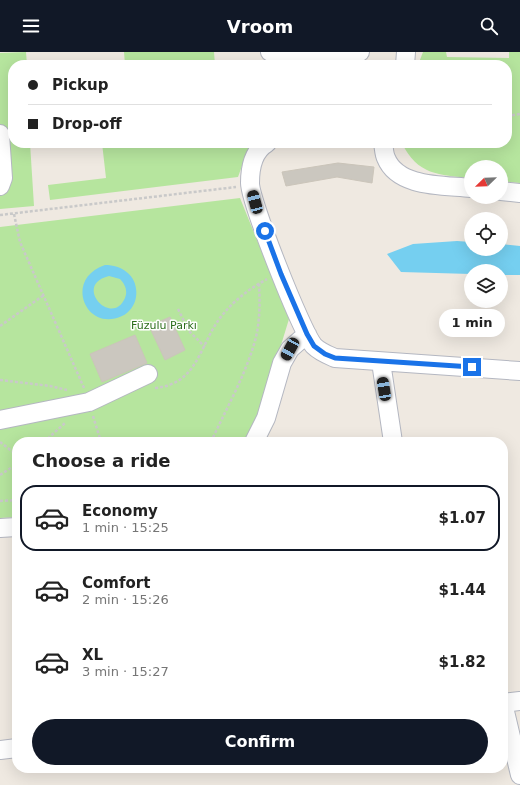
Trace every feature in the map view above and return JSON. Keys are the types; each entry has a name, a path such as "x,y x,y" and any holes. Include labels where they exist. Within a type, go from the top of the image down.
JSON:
{"street":[{"path":"270,52 280,56 360,52"},
{"path":"0,134 3,178 0,186"},
{"path":"262,148 255,154 251,170 250,185 281,274 307,334 314,346 325,354 335,358 520,371"},
{"path":"384,148 386,159 395,171 415,182 464,187"},
{"path":"508,191 520,192"},
{"path":"256,437 266,418 282,363 290,349 307,334"},
{"path":"380,362 392,437"},
{"path":"0,420 89,402 151,382"},
{"path":"0,528 12,527"},
{"path":"508,702 520,701"},
{"path":"508,724 520,775"},
{"path":"0,750 12,749"}],"path":[{"path":"0,215 250,185"},
{"path":"14,214 20,242 89,402 100,437"},
{"path":"151,382 180,381 192,370 220,318 238,298 271,276 281,274"},
{"path":"213,437 248,362 255,340 260,304 259,283"},
{"path":"0,326 44,295"},
{"path":"178,308 189,331 205,347"},
{"path":"0,442 12,453"},
{"path":"0,475 12,467"},
{"path":"0,501 12,500"}],"green space":[{"path":"26,52 27,60 8,60 8,148 30,148 34,206 0,209 0,53"},
{"path":"124,52 214,52 215,60 125,60"},
{"path":"423,52 446,52 447,57 509,58 509,52 520,52 520,183 508,182 508,160 464,160 464,177 439,174 422,167 415,162 405,148 512,148 512,60 420,60"},
{"path":"103,148 251,148 247,152 238,177 50,200 48,185 106,178"},
{"name":"Füzulu Parkı","path":"240,198 289,319 260,414 248,437 12,437 12,517 0,518 0,227"}],"water":[{"path":"464,242 464,256 508,256 508,245 520,246 520,275 508,275 508,264 464,264 464,274 401,272 387,254 413,244"},
{"path":"105,265 112,266 124,270 132,278 135,284 136,297 127,313 122,316 109,319 98,317 90,311 84,302 82,292 85,281 92,272","holes":["109,276 120,279 126,288 125,298 119,306 112,308 104,307 98,302 94,295 94,287 99,281"]}],"building":[{"path":"338,163 374,167 372,183 337,177 286,186 282,172"},
{"path":"170,317 185,350 165,360 149,326"},
{"path":"135,335 147,363 102,382 90,354"}],"route":[{"path":"265,231 298,316 314,346 325,354 335,358 380,362 472,367"}]}
